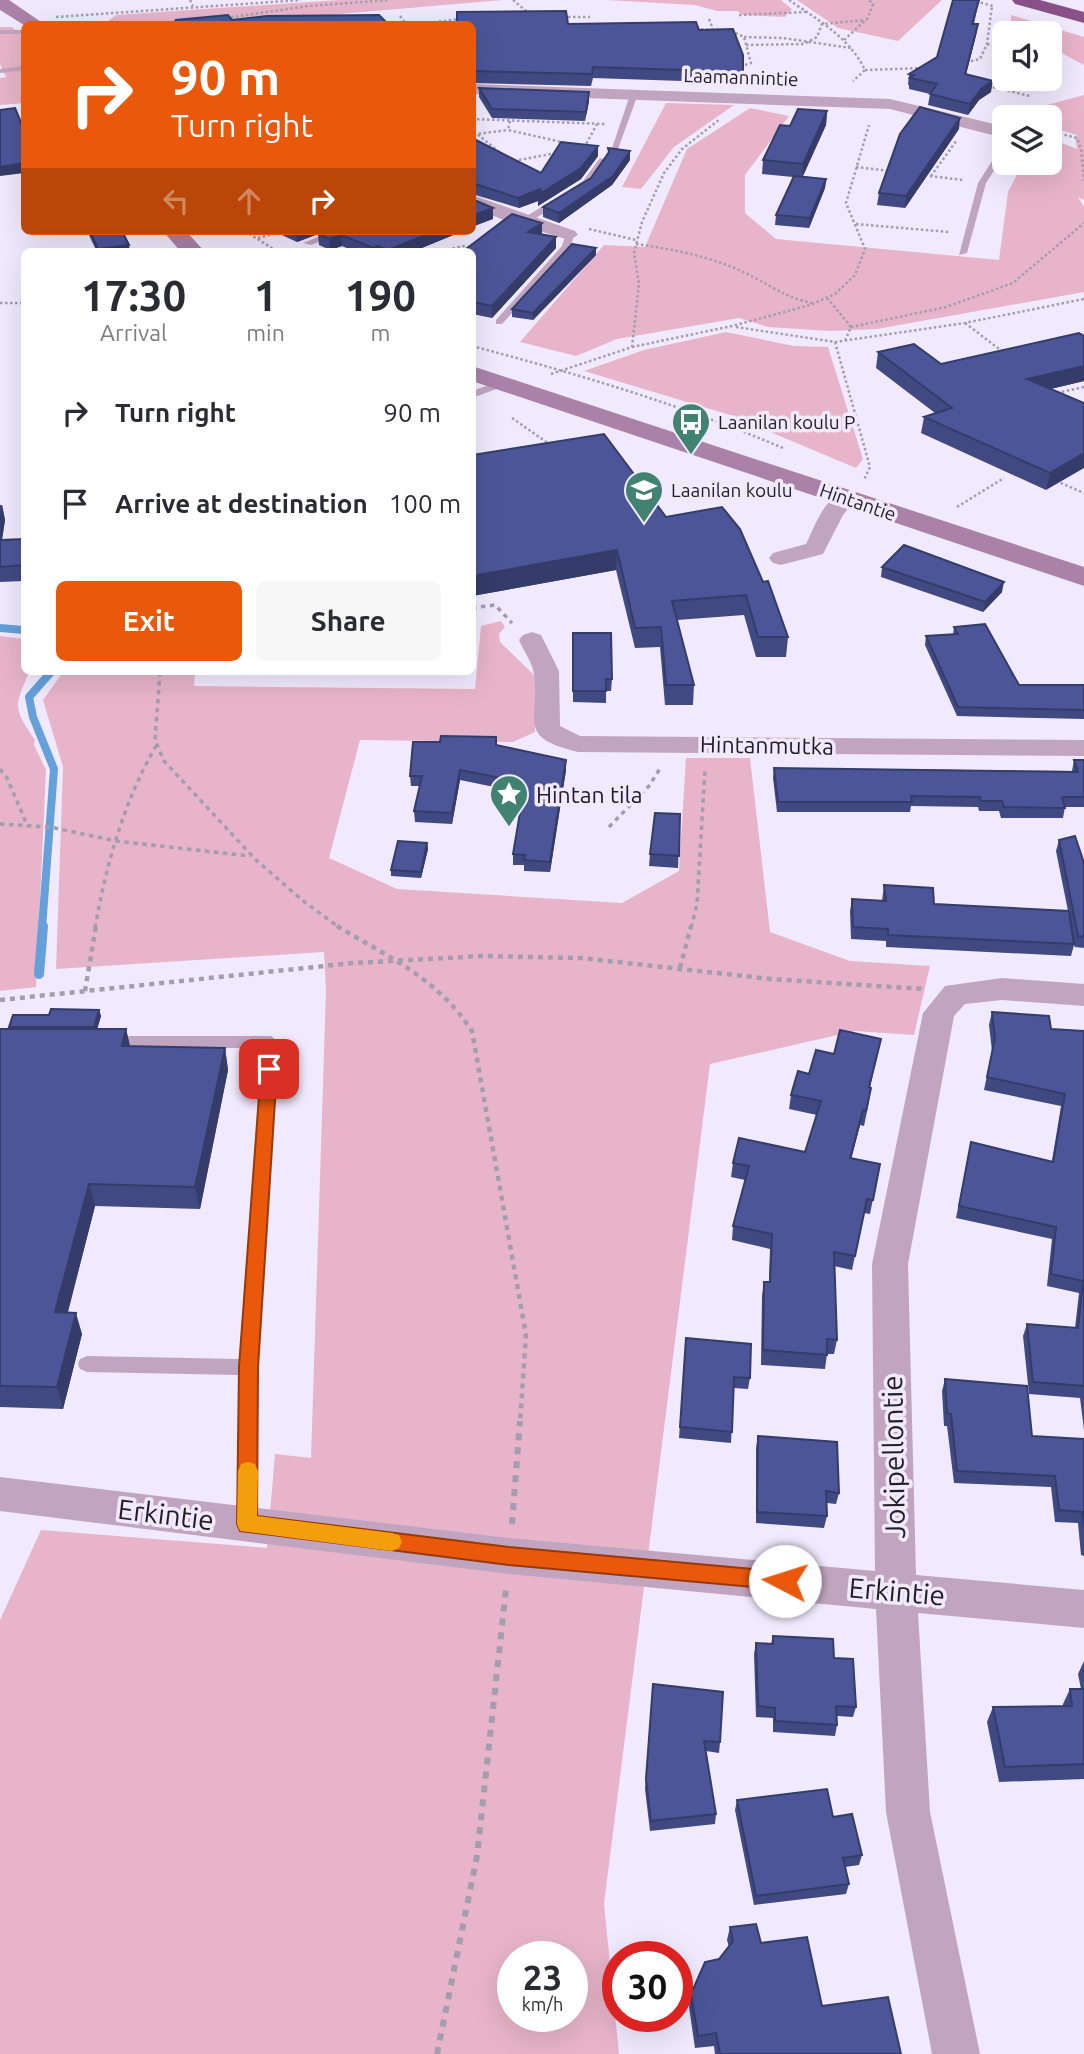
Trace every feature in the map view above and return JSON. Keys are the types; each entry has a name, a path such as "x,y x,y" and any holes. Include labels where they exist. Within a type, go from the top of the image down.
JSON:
{"highway":[{"path":"1021,0 1084,18"},
{"path":"1059,0 1084,7"}],"street":[{"path":"0,2 24,21"},
{"name":"Laamannintie","path":"476,89 890,104 992,128"},
{"path":"476,202 569,235"},
{"path":"178,235 190,248"},
{"name":"Hintantie","path":"476,374 1084,577"},
{"path":"781,558 815,549 833,512 846,498"},
{"name":"Hintanmutka","path":"532,640 547,674 544,720 552,734 578,744 1084,748"},
{"path":"956,994 1002,989 1084,995"},
{"name":"Jokipellontie","path":"956,994 939,1013 890,1264 896,1591 908,1812 956,2054"},
{"name":"Erkintie","path":"0,1494 509,1556 1084,1609"}],"lane":[{"path":"0,32 21,28"},
{"path":"0,71 21,68"},
{"path":"614,149 625,125 634,94"},
{"path":"525,221 586,183 603,159"},
{"path":"962,253 982,183 992,168"},
{"path":"308,243 331,235"},
{"path":"499,322 567,247 569,235"},
{"path":"476,394 511,386"},
{"path":"95,1042 271,1042 248,1367 247,1524"},
{"path":"87,1364 248,1367"}],"path":[{"path":"190,0 193,6"},
{"path":"71,21 193,6 301,0"},
{"path":"226,18 308,6 389,0"},
{"path":"513,0 534,17 521,17"},
{"path":"789,0 844,40 861,59 865,71"},
{"path":"844,40 865,20 873,4 869,0"},
{"path":"966,62 980,59 987,44 992,6 971,0"},
{"path":"739,15 760,13 779,17 806,12"},
{"path":"400,16 404,21"},
{"path":"440,21 470,17"},
{"path":"559,17 590,17"},
{"path":"572,17 573,27"},
{"path":"709,19 713,29"},
{"path":"822,24 865,20"},
{"path":"746,45 810,42 817,37 822,24"},
{"path":"685,29 733,31 744,37 775,37 852,48"},
{"path":"727,67 751,63 744,37"},
{"path":"987,44 992,45"},
{"path":"840,102 849,84 865,71 929,68"},
{"path":"909,69 922,72"},
{"path":"976,84 1030,96"},
{"path":"476,119 625,125"},
{"path":"511,386 632,347 732,326 814,304 835,294 855,275 865,249 846,202 871,119"},
{"path":"508,130 510,121"},
{"path":"580,154 597,124"},
{"path":"502,155 477,134 508,130 572,145"},
{"path":"1062,134 1077,138 1081,149 1084,181"},
{"path":"1068,136 1084,135"},
{"path":"931,176 959,137"},
{"path":"521,166 510,162 555,155 562,143"},
{"path":"585,146 614,149"},
{"path":"856,167 894,172"},
{"path":"919,175 982,183"},
{"path":"851,327 946,307 1013,283 1084,223"},
{"path":"856,224 967,234"},
{"path":"251,235 272,248"},
{"path":"257,239 270,235"},
{"path":"632,347 639,284 634,253 636,246 688,251 758,279 792,299 814,304"},
{"path":"827,298 851,327"},
{"path":"732,326 835,342 965,323 1084,299"},
{"path":"0,303 21,303"},
{"path":"965,323 1009,357"},
{"path":"845,341 851,327"},
{"path":"835,342 870,467 863,482 846,498"},
{"path":"1049,387 1068,400"},
{"path":"1057,393 1084,387"},
{"path":"513,418 556,449 544,450"},
{"path":"1047,477 1084,494"},
{"path":"951,511 1004,478"},
{"path":"476,607 495,605 532,640"},
{"path":"85,991 100,900 116,841 136,780 156,746 160,675"},
{"path":"609,827 649,786 669,754 672,744"},
{"path":"680,968 696,904 706,744"},
{"path":"156,746 164,760 251,856 319,913 429,981 453,1001 468,1025 476,1045 526,1335 509,1556 477,1856 437,2054"},
{"path":"0,769 7,778 28,827"},
{"path":"0,824 50,827 116,841 251,856"},
{"path":"0,1000 353,963 484,956 535,956 680,968 771,979 918,988 956,994"}],"shaded area":[{"path":"339,0 503,0 256,21 108,21 116,15"},
{"path":"606,0 781,0 792,9 785,17 743,15 737,11 717,11 695,5"},
{"path":"797,0 942,0 898,41 838,28"},
{"path":"1011,15 1031,21 1011,21"},
{"path":"0,27 12,27 21,35 21,103 0,105 0,78 6,77 0,64"},
{"path":"1062,30 1084,37 1084,65 1062,53"},
{"path":"1084,95 1084,200 1078,197 1084,207 1084,292 877,329 830,331 768,327 739,318 617,339 576,356 520,342 604,245 645,247 687,149 750,108 789,116 745,175 745,213 776,239 999,260 1008,192 1017,175 1062,175 1062,143 1077,149 1077,135 1062,131 1062,105 1047,105"},
{"path":"666,103 734,105 674,147 641,189 622,187"},
{"path":"726,332 794,346 828,347 863,459 856,468 730,415 584,371 644,350"},
{"path":"501,621 505,627 499,634 500,642 533,674 535,680 535,732 513,742 360,740 329,858 397,889 622,903 679,871 686,758 750,758 770,932 850,961 930,966 914,1035 855,1031 710,1064 604,1904 608,1941 602,1941 602,2032 617,2032 619,2054 0,2054 0,1620 41,1530 267,1548 275,1454 311,1458 326,990 324,952 56,969 63,767 43,700 61,675 195,675 194,686 475,689 481,626"},
{"path":"0,636 21,639 21,675 28,675 19,701 19,713 35,740 34,745 46,770 36,987 0,991"}],"building":[{"path":"953,0 979,0 972,24 978,24 965,74 992,82 981,89 970,104 930,94 937,84 910,78 914,75 909,74 937,57"},
{"path":"566,11 568,24 696,22 699,30 733,29 743,55 743,72 593,67 592,74 476,71 476,21 457,21 457,12"},
{"path":"228,15 232,20 267,16 379,15 385,21 175,21"},
{"path":"479,88 589,92 586,112 492,109"},
{"path":"920,107 960,118 906,196 879,193 900,134"},
{"path":"15,108 21,123 21,164 0,167 0,110"},
{"path":"798,109 827,111 803,164 763,160 780,125 790,126"},
{"path":"476,140 541,173 561,142 598,146 581,168 538,195 542,192 540,189 518,198 476,184"},
{"path":"608,148 630,151 613,176 559,213 543,207 591,178 609,152"},
{"path":"794,176 826,179 810,218 776,215"},
{"path":"476,201 493,208 476,214"},
{"path":"512,214 542,223 528,232 556,237 492,306 476,303 476,248 467,248"},
{"path":"92,235 124,235 129,245 106,248 98,248"},
{"path":"320,235 341,235 329,239"},
{"path":"341,235 426,235 393,248 373,248"},
{"path":"572,244 596,248 533,313 512,309"},
{"path":"1079,333 1084,336 1084,366 1027,379 1084,403 1084,453 1050,473 924,417 952,408 878,352 914,344 941,364"},
{"path":"604,434 666,517 722,507 740,529 763,582 768,581 788,637 758,637 746,595 672,601 694,685 666,685 661,627 635,628 617,550 476,575 476,454"},
{"path":"21,539 21,565 0,567 0,540"},
{"path":"904,545 1004,582 985,602 882,567"},
{"path":"985,624 1019,685 1084,685 1084,710 958,707 926,636 958,634 954,627"},
{"path":"573,633 611,633 612,679 606,679 606,691 573,691"},
{"path":"441,736 496,737 496,745 566,760 550,862 524,860 525,855 513,854 525,783 460,770 452,813 414,811 422,776 410,776 413,742 440,742"},
{"path":"1074,760 1084,760 1084,797 1062,797 1065,808 1004,807 1002,801 981,801 980,797 911,796 912,802 778,802 774,768 1078,772"},
{"path":"655,813 680,814 679,856 650,854"},
{"path":"1075,836 1084,863 1084,937 1078,936 1059,840"},
{"path":"398,841 427,843 421,872 391,870"},
{"path":"884,885 933,888 934,904 1069,911 1074,944 888,935 888,929 853,927 852,899 886,901"},
{"path":"51,1009 99,1010 94,1027 9,1027 13,1015 49,1015"},
{"path":"992,1012 1049,1016 1051,1029 1084,1031 1084,1386 1033,1382 1027,1324 1078,1328 1083,1281 1051,1274 1056,1227 959,1206 971,1142 1053,1162 1065,1094 987,1077 995,1038"},
{"path":"0,1029 126,1029 122,1046 225,1048 195,1187 89,1184 55,1312 76,1313 57,1387 0,1386"},
{"path":"840,1030 881,1039 866,1111 863,1110 850,1158 880,1164 873,1200 867,1199 855,1256 834,1252 837,1340 827,1339 827,1355 763,1350 764,1282 770,1282 772,1234 733,1226 749,1166 733,1163 739,1138 805,1152 821,1101 791,1095 798,1071 809,1074 816,1050 834,1054"},
{"path":"686,1338 751,1344 750,1378 734,1377 732,1432 680,1427"},
{"path":"945,1379 1027,1386 1032,1436 1084,1439 1084,1526 1082,1512 1059,1510 1055,1476 957,1471 951,1414 947,1413"},
{"path":"758,1436 837,1442 839,1493 826,1491 827,1516 757,1512"},
{"path":"773,1636 833,1639 834,1658 853,1659 856,1707 836,1706 837,1725 775,1721 775,1708 758,1706 756,1643 773,1644"},
{"path":"653,1684 723,1692 720,1742 704,1741 716,1814 651,1821 646,1779"},
{"path":"1070,1689 1084,1689 1084,1764 1005,1767 993,1707 1072,1706"},
{"path":"827,1789 833,1817 852,1814 862,1855 843,1858 849,1884 756,1896 737,1800"},
{"path":"756,1924 761,1943 807,1937 822,2006 888,1997 901,2054 720,2054 716,2033 698,2036 693,1989 705,1962 719,1959 733,1941 730,1927"}],"waterway":[{"path":"0,628 21,630"},
{"path":"42,928 54,769 33,717 29,697 48,675"},
{"path":"39,974 43,926"}],"slow traffic":[{"path":"248,1471 247,1524 392,1542"}],"place":[{"name":"Laanilan koulu P","path":"691,456"},
{"name":"Laanilan koulu","path":"644,524"},
{"name":"Hintan tila","path":"509,828"}],"route":[{"path":"269,1069 248,1367 247,1524 509,1556 785,1581"}]}
